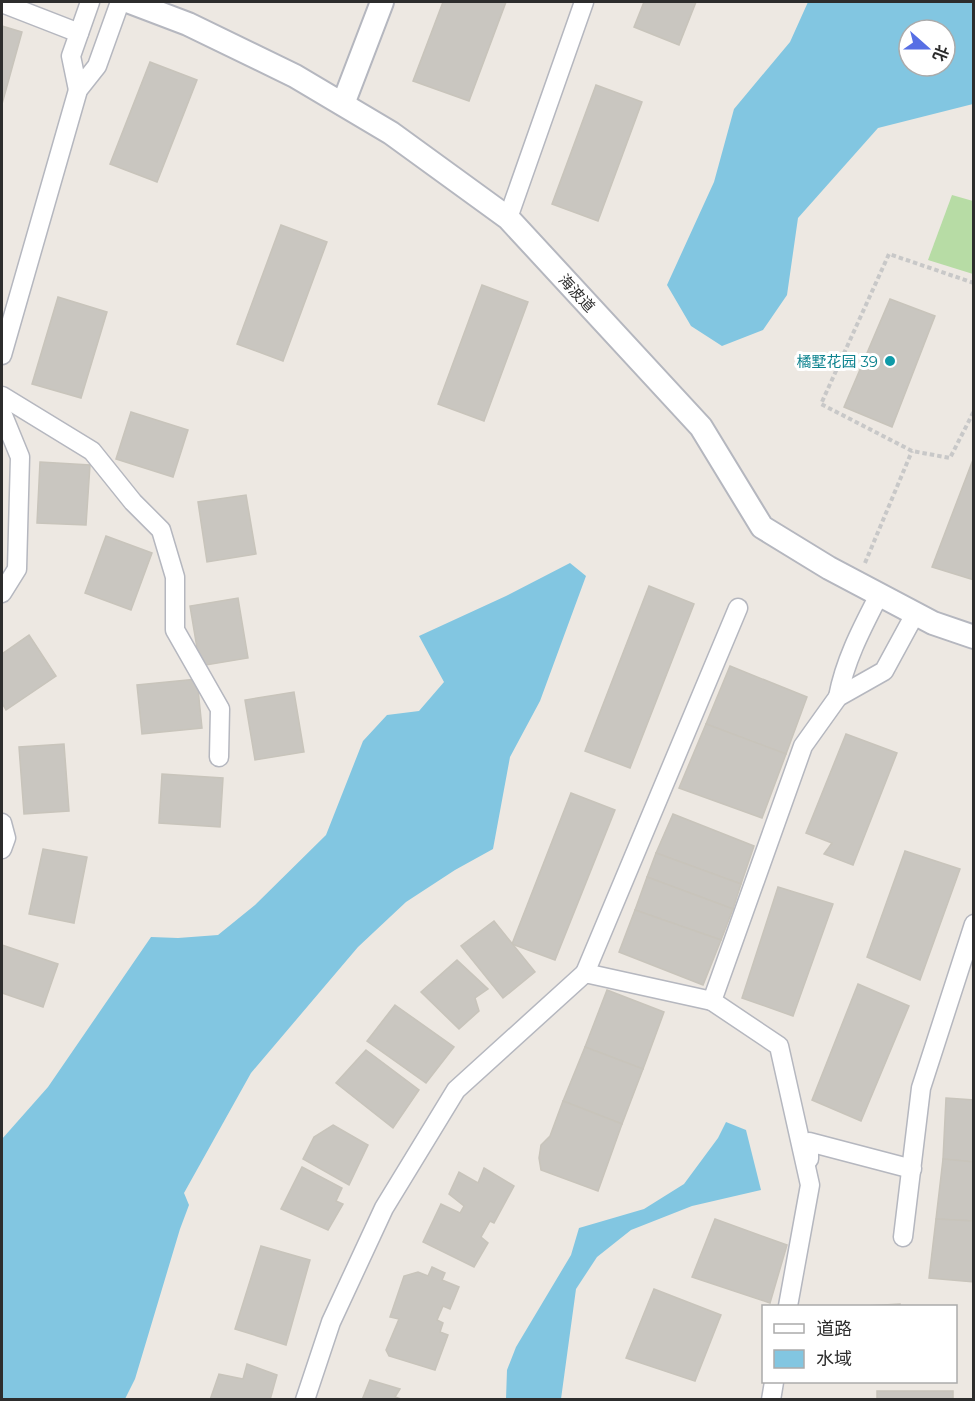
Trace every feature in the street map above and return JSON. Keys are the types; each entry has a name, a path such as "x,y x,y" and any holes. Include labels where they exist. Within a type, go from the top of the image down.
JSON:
{"street":[{"path":"78,90 71,56 90,2"},
{"path":"2,356 78,90 97,66 120,2"},
{"name":"海波道","path":"130,2 188,24 285,70 391,133 508,218 700,427 762,527 915,614 933,623 974,637"},
{"path":"343,104 382,2"},
{"path":"508,218 584,2"},
{"path":"2,3 79,33"},
{"path":"2,396 92,451 133,502 161,530 175,577 175,630 220,709 219,756"},
{"path":"2,413 20,457 17,569 2,593"},
{"path":"712,1001 803,746 838,696 842,676 859,634 879,595"},
{"path":"305,1400 331,1322 384,1208 456,1090 585,973 738,608"},
{"path":"838,696 884,670 915,614"},
{"path":"2,823 6,838 2,849"},
{"path":"903,1237 921,1088 974,924"},
{"path":"585,973 712,1001 779,1046 810,1185"},
{"path":"788,1305 810,1185 809,1142 912,1169"},
{"path":"771,1400 774,1383"}],"path":[{"path":"974,283 889,254 821,404 912,451 950,458 974,411"},
{"path":"857,583 912,451"}],"green space":[{"path":"952,195 973,201 973,274 928,260"}],"water":[{"path":"808,2 973,2 973,104 878,128 798,218 787,295 763,330 722,346 691,326 667,285 714,182 734,109 790,42"},
{"path":"570,563 586,576 540,701 510,757 493,849 455,870 406,902 358,947 251,1073 184,1193 189,1205 135,1379 125,1399 2,1399 2,1139 48,1087 151,937 178,938 218,935 255,905 326,835 363,741 387,715 419,711 444,682 419,636 506,596"},
{"path":"726,1122 746,1130 761,1190 692,1206 631,1230 597,1257 576,1289 561,1399 506,1399 507,1370 516,1347 571,1255 579,1228 644,1209 684,1184 718,1138"}],"building":[{"path":"443,2 506,2 469,101 413,81"},
{"path":"644,2 696,2 679,45 634,27"},
{"path":"2,26 22,32 2,104"},
{"path":"150,62 197,80 157,182 110,164"},
{"path":"596,85 642,102 598,221 552,204"},
{"path":"281,225 327,242 283,361 237,344"},
{"path":"482,285 528,302 484,421 438,404"},
{"path":"58,297 107,312 81,398 32,384"},
{"name":"橘墅花园 39","path":"890,299 935,316 892,427 844,407"},
{"path":"131,412 188,430 173,477 116,459"},
{"path":"974,457 974,580 932,567"},
{"path":"40,462 90,465 86,525 37,523"},
{"path":"246,495 256,554 207,562 198,502"},
{"path":"106,536 152,553 131,610 85,593"},
{"path":"649,586 694,604 630,768 585,751"},
{"path":"238,598 248,658 200,666 190,606"},
{"path":"29,635 56,676 6,710 2,703 2,654"},
{"path":"730,666 807,697 786,754 706,724"},
{"path":"197,679 202,728 142,734 137,685"},
{"path":"294,692 304,752 255,760 245,700"},
{"path":"706,724 786,754 762,818 679,788"},
{"path":"846,734 897,753 853,865 824,854 832,843 806,833"},
{"path":"64,744 69,811 24,814 19,747"},
{"path":"162,774 223,778 220,827 159,823"},
{"path":"571,793 615,810 555,960 512,944"},
{"path":"673,814 754,846 741,884 656,853"},
{"path":"43,849 87,857 74,923 29,914"},
{"path":"905,851 960,869 920,980 867,957"},
{"path":"656,853 741,884 733,909 647,877"},
{"path":"647,877 733,909 721,940 635,910"},
{"path":"778,887 833,904 793,1016 742,998"},
{"path":"635,910 721,940 703,985 619,952"},
{"path":"494,921 535,972 503,998 461,946"},
{"path":"2,945 58,964 43,1007 2,993"},
{"path":"457,960 488,989 475,998 479,1011 459,1029 421,992"},
{"path":"858,984 909,1006 861,1121 812,1100"},
{"path":"607,990 664,1012 643,1069 585,1047"},
{"path":"395,1005 454,1047 426,1083 367,1041"},
{"path":"585,1047 643,1069 622,1124 563,1101"},
{"path":"366,1050 419,1090 393,1128 336,1083"},
{"path":"946,1098 974,1100 974,1162 943,1159"},
{"path":"563,1101 622,1124 598,1191 541,1170 539,1158 541,1145 550,1136"},
{"path":"333,1125 368,1145 349,1185 303,1159 314,1137"},
{"path":"943,1159 974,1162 974,1221 936,1219"},
{"path":"302,1167 342,1188 336,1201 343,1204 328,1230 281,1209"},
{"path":"484,1168 514,1186 494,1223 490,1221 481,1237 488,1243 474,1267 423,1242 441,1204 460,1213 464,1206 449,1194 459,1172 478,1183"},
{"path":"715,1219 787,1245 770,1303 692,1277"},
{"path":"936,1219 974,1221 974,1282 929,1278"},
{"path":"261,1246 310,1260 286,1345 235,1329"},
{"path":"432,1267 445,1273 442,1280 459,1287 450,1309 443,1306 437,1320 443,1323 440,1332 448,1335 435,1370 389,1356 386,1350 399,1319 390,1317 404,1276 418,1272 428,1276"},
{"path":"654,1289 721,1315 695,1381 626,1358"},
{"path":"247,1364 277,1375 270,1400 210,1400 219,1374 243,1379"},
{"path":"370,1380 400,1389 395,1397 404,1400 362,1400"},
{"path":"877,1391 953,1391 953,1400 877,1400"}],"place":[{"name":"橘墅花园 39","path":"890,361"}]}
